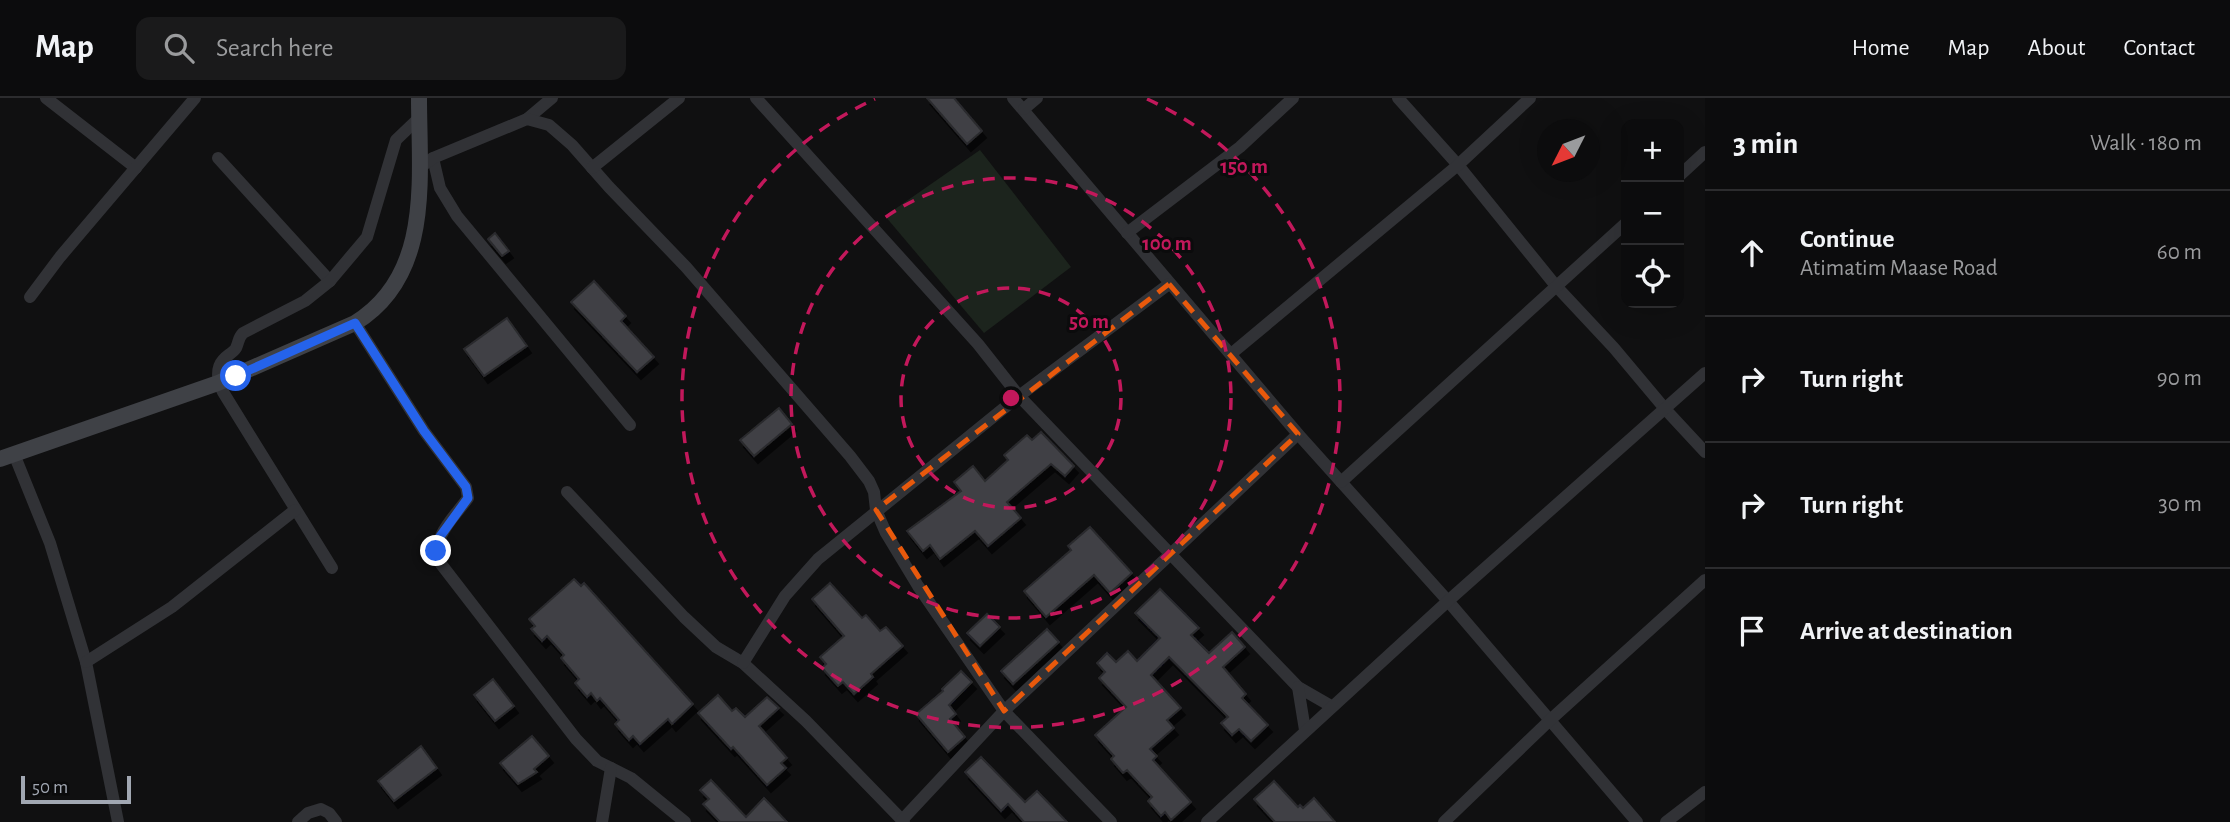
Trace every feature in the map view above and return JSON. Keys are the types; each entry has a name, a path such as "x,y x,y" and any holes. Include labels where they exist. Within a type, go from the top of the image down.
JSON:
{"main road":[{"path":"7,456 218,383 355,323 371,313 391,292 407,262 426,163 419,118 419,98"}],"street":[{"path":"46,98 136,168"},
{"path":"30,297 60,257 195,98"},
{"path":"552,98 527,119 426,163 457,216 630,425"},
{"path":"592,168 679,98"},
{"path":"756,98 978,344 1019,396 1298,687 1331,706"},
{"path":"1013,98 1169,285 1448,601 1637,822"},
{"path":"1024,109 1037,98"},
{"path":"1127,233 1240,147 1293,98"},
{"path":"1398,98 1458,165 1556,286 1705,452"},
{"path":"1231,354 1458,165 1530,98"},
{"path":"332,568 218,383 220,362 235,350 243,333 305,301 330,281 367,237 396,140 419,118"},
{"path":"527,119 549,125 572,145 686,267 850,456 874,492 876,510 918,586 1004,711 1111,822"},
{"path":"1684,171 1705,152"},
{"path":"218,158 330,281"},
{"path":"1341,482 1621,228"},
{"path":"743,663 794,584 818,559 1019,396 1169,285"},
{"path":"355,323 424,431 466,487 468,498 439,538 436,551 441,564 576,739 597,761 631,778 685,822"},
{"path":"1207,822 1331,706 1705,373"},
{"path":"567,492 684,617 716,647 743,663 806,721 903,821 1004,711 1298,434"},
{"path":"7,456 50,543 86,662 118,822"},
{"path":"86,662 172,607 295,510"},
{"path":"1444,822 1549,721 1705,580"},
{"path":"1298,687 1305,730"},
{"path":"602,822 611,768"},
{"path":"1666,822 1705,792"},
{"path":"298,822 308,813 321,809 329,813 336,822"}],"highlighted area":[{"path":"1169,284 1298,434 1004,711 876,510"}],"shaded area":[{"path":"980,150 1071,267 984,333 885,216"}],"building":[{"path":"927,98 954,98 982,131 967,144"},
{"path":"495,233 509,251 502,256 488,239"},
{"path":"594,281 626,316 621,321 654,357 637,372 571,302"},
{"path":"507,318 527,346 484,376 464,349"},
{"path":"779,408 792,424 754,456 740,440"},
{"path":"1041,432 1074,466 1065,476 1051,464 1007,502 1021,518 988,546 975,531 940,559 930,545 923,551 907,531 961,491 954,482 973,466 985,481 1008,460 1004,455 1027,435 1032,440"},
{"path":"1090,527 1132,573 1110,593 1094,575 1046,617 1024,591 1071,550 1068,546"},
{"path":"574,579 581,586 584,583 693,704 672,724 668,719 640,744 633,736 629,740 615,724 619,720 600,698 597,701 591,693 587,697 575,683 579,679 561,658 564,655 547,636 542,641 531,629 535,626 529,619"},
{"path":"830,583 862,618 866,615 880,631 886,627 903,646 871,674 873,677 854,694 843,682 838,686 822,668 826,664 820,657 844,636 812,599"},
{"path":"1160,589 1199,628 1191,635 1209,653 1232,632 1245,647 1223,667 1246,694 1242,698 1268,725 1251,741 1239,729 1232,735 1221,723 1228,717 1169,657 1151,675 1181,708 1167,720 1174,728 1150,749 1157,756 1153,760 1191,802 1171,820 1165,812 1161,816 1148,801 1152,797 1127,770 1123,773 1111,759 1114,756 1095,735 1126,707 1099,678 1105,672 1097,663 1107,653 1116,662 1128,651 1137,661 1160,638 1135,613"},
{"path":"987,614 1000,627 980,646 967,633"},
{"path":"1047,629 1059,642 1013,684 1001,671"},
{"path":"961,671 972,682 949,705 956,714 950,719 965,737 948,752 916,714"},
{"path":"493,679 514,706 495,721 474,695"},
{"path":"718,695 732,711 736,708 745,717 767,697 779,708 759,726 787,758 781,763 786,768 767,785 698,713"},
{"path":"532,736 549,756 534,769 537,772 518,784 500,763"},
{"path":"421,746 437,768 394,801 378,781"},
{"path":"981,757 1025,802 1037,791 1067,822 1024,822 1008,804 1001,811 965,772"},
{"path":"711,780 746,817 764,798 787,822 720,822 703,804 709,799 700,790"},
{"path":"1274,781 1298,807 1300,805 1303,808 1314,798 1335,822 1275,822 1254,799"}],"route":[{"path":"236,376 355,323 424,431 466,487 468,498 439,538 436,551"}]}
